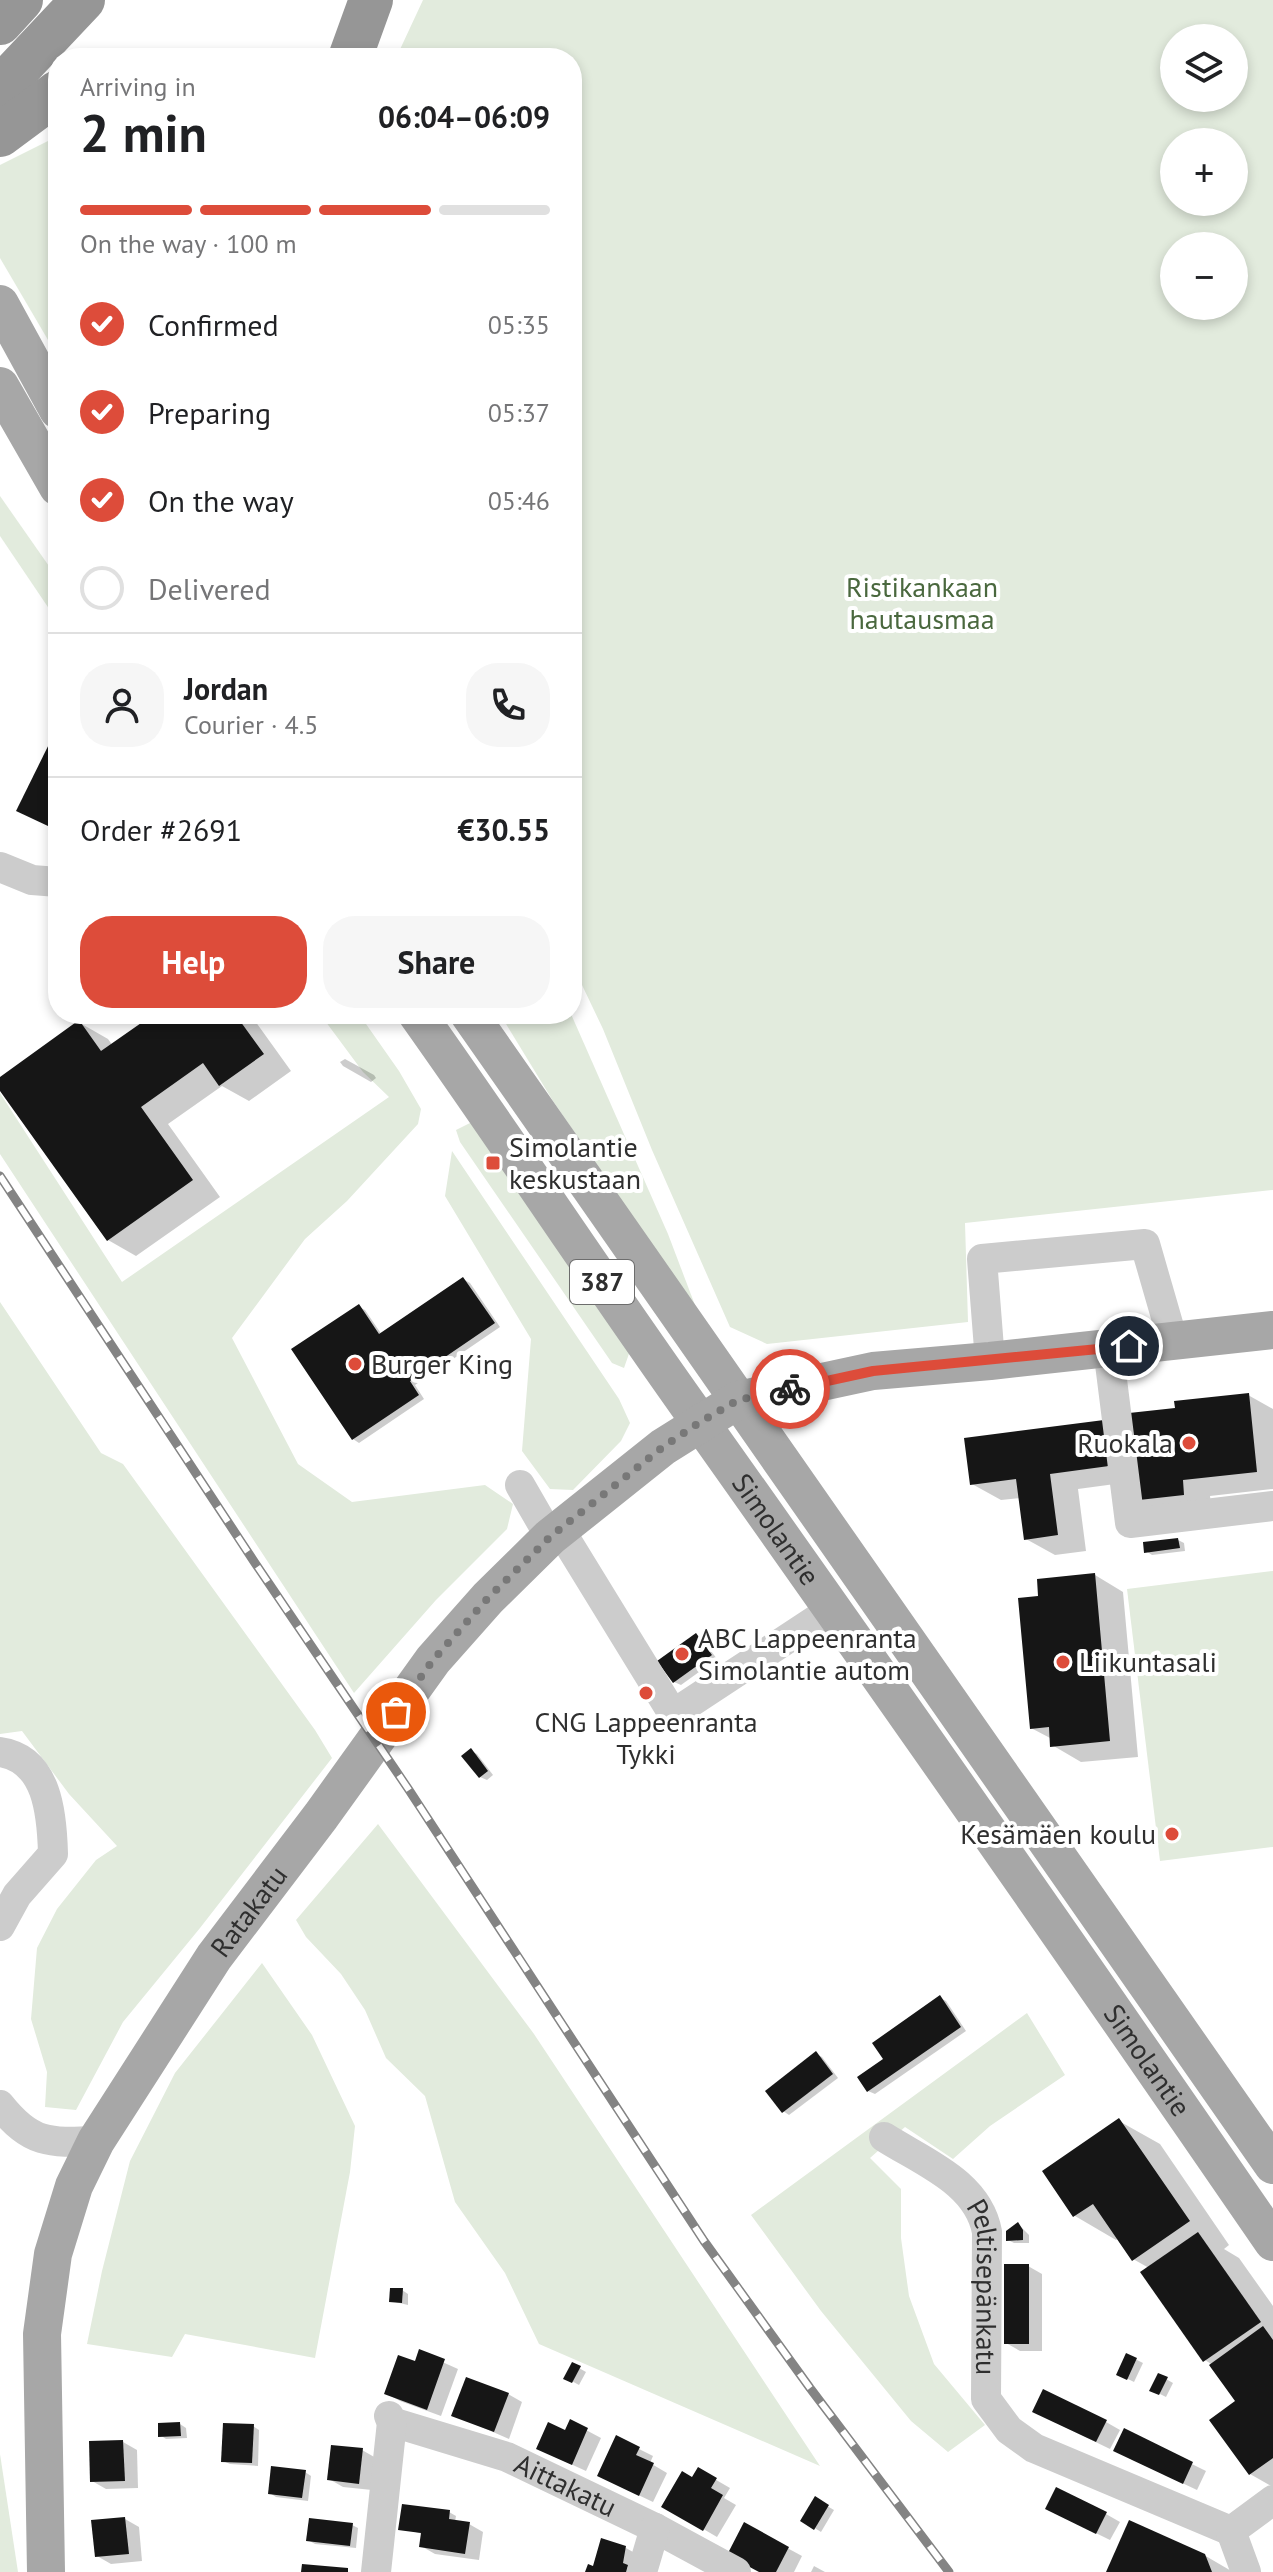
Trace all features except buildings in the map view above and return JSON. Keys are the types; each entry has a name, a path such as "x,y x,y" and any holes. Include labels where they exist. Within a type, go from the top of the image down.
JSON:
{"highway":[{"path":"0,23 21,0"},
{"path":"0,88 83,0"},
{"path":"354,48 371,0"},
{"path":"0,135 48,99"}],"main road":[{"path":"0,304 48,392"},
{"path":"0,386 48,470"},
{"name":"Simolantie","path":"424,1024 700,1422 834,1608 1273,2242"},
{"name":"Simolantie","path":"476,1024 1273,2165"},
{"name":"Ratakatu","path":"46,2572 42,2334 53,2254 74,2186 96,2141 214,1957 321,1816 433,1660 488,1598 555,1534 663,1447 738,1400 873,1371 1273,1330"}],"street":[{"path":"0,867 32,880 48,881"},
{"path":"990,1361 982,1259 1145,1244 1173,1341"},
{"path":"1108,1348 1130,1523 1273,1506"},
{"path":"520,1485 673,1714 834,1608"},
{"path":"0,1752 16,1754 39,1777 52,1816 53,1854 17,1895 0,1926"},
{"path":"5,2118 52,2143 96,2141"},
{"name":"Peltisepänkatu","path":"884,2137 960,2184 971,2194 985,2219 986,2399 999,2419 1034,2448 1231,2531"},
{"name":"Aittakatu","path":"376,2572 391,2419 507,2457 655,2528 736,2572"},
{"path":"1246,2572 1231,2531 1273,2500"},
{"path":"642,2572 655,2528"}],"green space":[{"name":"Ristikankaan hautausmaa","path":"423,0 1273,0 1273,1190 965,1223 968,1322 767,1344 730,1327 582,985 582,48 401,48"},
{"path":"48,141 48,340 0,258 0,165"},
{"path":"0,496 48,565 48,607 0,536"},
{"path":"327,1024 366,1024 421,1109 418,1124 347,1201 305,1239 232,1338 298,1464 352,1502 485,1485 513,1504 507,1529 436,1600 354,1693 0,1154 0,1093 122,1282 389,1097 363,1072"},
{"path":"506,1024 575,1024 668,1234 698,1313 553,1101"},
{"path":"472,1122 631,1348 624,1368 612,1363 460,1142 456,1130"},
{"path":"452,1151 619,1399 630,1423 621,1441 573,1490 550,1489 522,1451 531,1339 445,1196"},
{"path":"0,1302 101,1453 123,1464 332,1758 123,2022 76,2110 45,2107 47,2072 31,2019 37,1948 57,1909 96,1860 117,1846 69,1794 22,1731 0,1734"},
{"path":"1273,1571 1273,1847 1160,1861 1127,1589"},
{"path":"378,1824 534,2034 820,2466 539,2344 505,2273 455,2202 425,2096 386,2058 365,2010 341,1974 306,1937 296,1920"},
{"path":"262,1963 312,2035 355,2126 350,2172 315,2358 185,2334 172,2357 87,2344 130,2161 175,2073"},
{"path":"1027,2013 1065,2075 990,2126 953,2159 905,2127 870,2158 901,2189 901,2238 909,2296 934,2364 985,2425 948,2452 911,2421 821,2311 751,2215"},
{"path":"0,2454 18,2572 0,2572"}],"railway":[{"path":"0,1176 409,1790 704,2241 949,2572"}],"way so far":[{"path":"396,1712 433,1660 488,1598 550,1537 663,1447 700,1422 738,1400 790,1389"}],"place":[{"name":"Simolantie keskustaan","path":"493,1163"},
{"name":"Burger King","path":"355,1364"},
{"name":"Ruokala","path":"1189,1443"},
{"name":"ABC Lappeenranta Simolantie autom","path":"682,1654"},
{"name":"Liikuntasali","path":"1063,1662"},
{"name":"CNG Lappeenranta Tykki","path":"646,1693"},
{"name":"Kesämäen koulu","path":"1172,1834"}],"route":[{"path":"790,1389 873,1371 1129,1346"}]}
